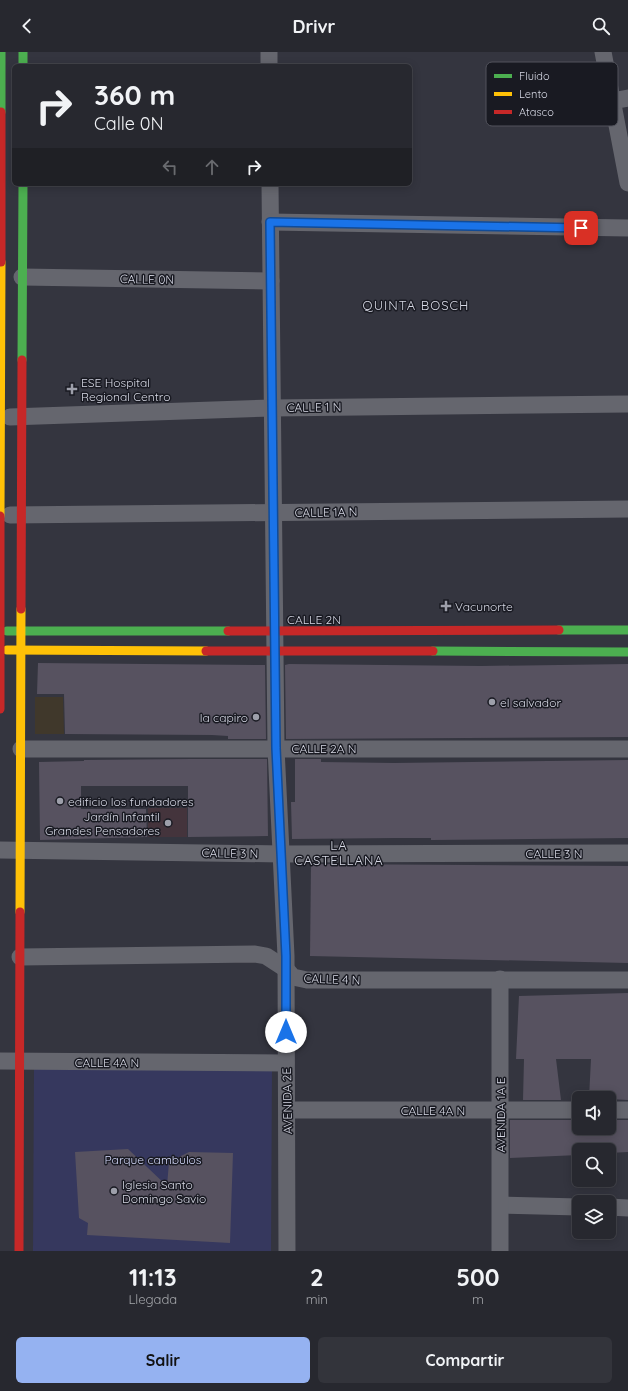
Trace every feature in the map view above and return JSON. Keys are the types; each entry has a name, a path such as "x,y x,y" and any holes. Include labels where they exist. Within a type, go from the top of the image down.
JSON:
{"street":[{"path":"0,709 1,52"},
{"path":"23,52 23,64"},
{"path":"269,52 269,64"},
{"path":"603,52 607,62"},
{"path":"620,99 628,183"},
{"path":"19,1251 22,186"},
{"name":"AVENIDA 2E","path":"270,186 276,748 282,854 286,969 287,1251"},
{"path":"0,205 22,206"},
{"path":"270,222 628,228"},
{"name":"CALLE 0N","path":"22,277 271,281"},
{"name":"CALLE 1 N","path":"0,417 272,408 628,404"},
{"name":"CALLE 1A N","path":"0,515 628,509"},
{"name":"CALLE 2N","path":"0,631 628,630"},
{"path":"0,650 628,652"},
{"name":"CALLE 2A N","path":"21,749 628,749"},
{"name":"CALLE 3 N","path":"0,850 282,854 628,853"},
{"name":"CALLE 4 N","path":"20,956 255,954 266,956 286,969 293,977 307,980 628,980"},
{"name":"AVENIDA 1A E","path":"500,979 500,1251"},
{"name":"CALLE 4A N","path":"0,1061 286,1063"},
{"name":"CALLE 4A N","path":"287,1110 572,1110"},
{"path":"616,1110 628,1110"},
{"path":"501,1205 572,1207"},
{"path":"616,1207 628,1208"}],"shaded area":[{"path":"35,697 63,697 64,734 35,734"},
{"name":"Jardín Infantil Grandes Pensadores","path":"148,808 187,808 187,837 148,837"}],"green space":[{"name":"Parque cambulos","path":"34,1067 272,1068 271,1251 33,1251"}],"building":[{"path":"38,663 265,665 266,739 228,739 228,736 212,735 65,734 64,694 37,694"},
{"path":"628,664 628,737 286,739 285,665 481,666"},
{"path":"267,759 268,836 188,837 188,786 81,786 81,809 146,809 147,837 40,840 39,762"},
{"path":"295,759 321,759 321,762 394,763 628,760 628,838 431,840 431,838 292,839 291,802 295,802"},
{"path":"311,864 628,866 628,963 310,956"},
{"path":"628,993 628,1100 616,1099 616,1091 589,1091 591,1059 556,1059 561,1100 523,1100 524,1059 516,1059 519,996"},
{"path":"510,1120 572,1120 572,1135 616,1135 616,1120 628,1120 628,1152 616,1153 616,1143 572,1143 572,1155 510,1158"},
{"path":"128,1149 167,1186 169,1162 189,1152 233,1153 230,1243 87,1235 88,1223 79,1218 75,1152"}],"traffic: fast":[{"path":"1,52 1,112"},
{"path":"23,52 23,64"},
{"path":"22,360 23,186"},
{"path":"559,630 628,630"},
{"path":"7,631 228,631"},
{"path":"433,651 628,652"}],"traffic: slow":[{"path":"0,516 1,262"},
{"path":"20,912 21,609"},
{"path":"7,650 206,651"}],"traffic: jam":[{"path":"1,112 1,262"},
{"path":"21,609 22,360"},
{"path":"0,516 0,709"},
{"path":"228,631 559,630"},
{"path":"206,651 433,651"},
{"path":"19,1251 20,912"}],"place":[{"name":"ESE Hospital Regional Centro","path":"72,389"},
{"name":"Vacunorte","path":"446,606"},
{"name":"el salvador","path":"492,702"},
{"name":"la capiro","path":"256,717"},
{"name":"edificio los fundadores","path":"60,801"},
{"name":"Jardín Infantil Grandes Pensadores","path":"168,823"},
{"name":"Iglesia Santo Domingo Savio","path":"114,1191"}],"district":[{"name":"QUINTA BOSCH","path":"416,305"},
{"name":"LA CASTELLANA","path":"339,852"}],"route":[{"path":"286,1032 286,956 276,748 270,222 581,228"}]}
